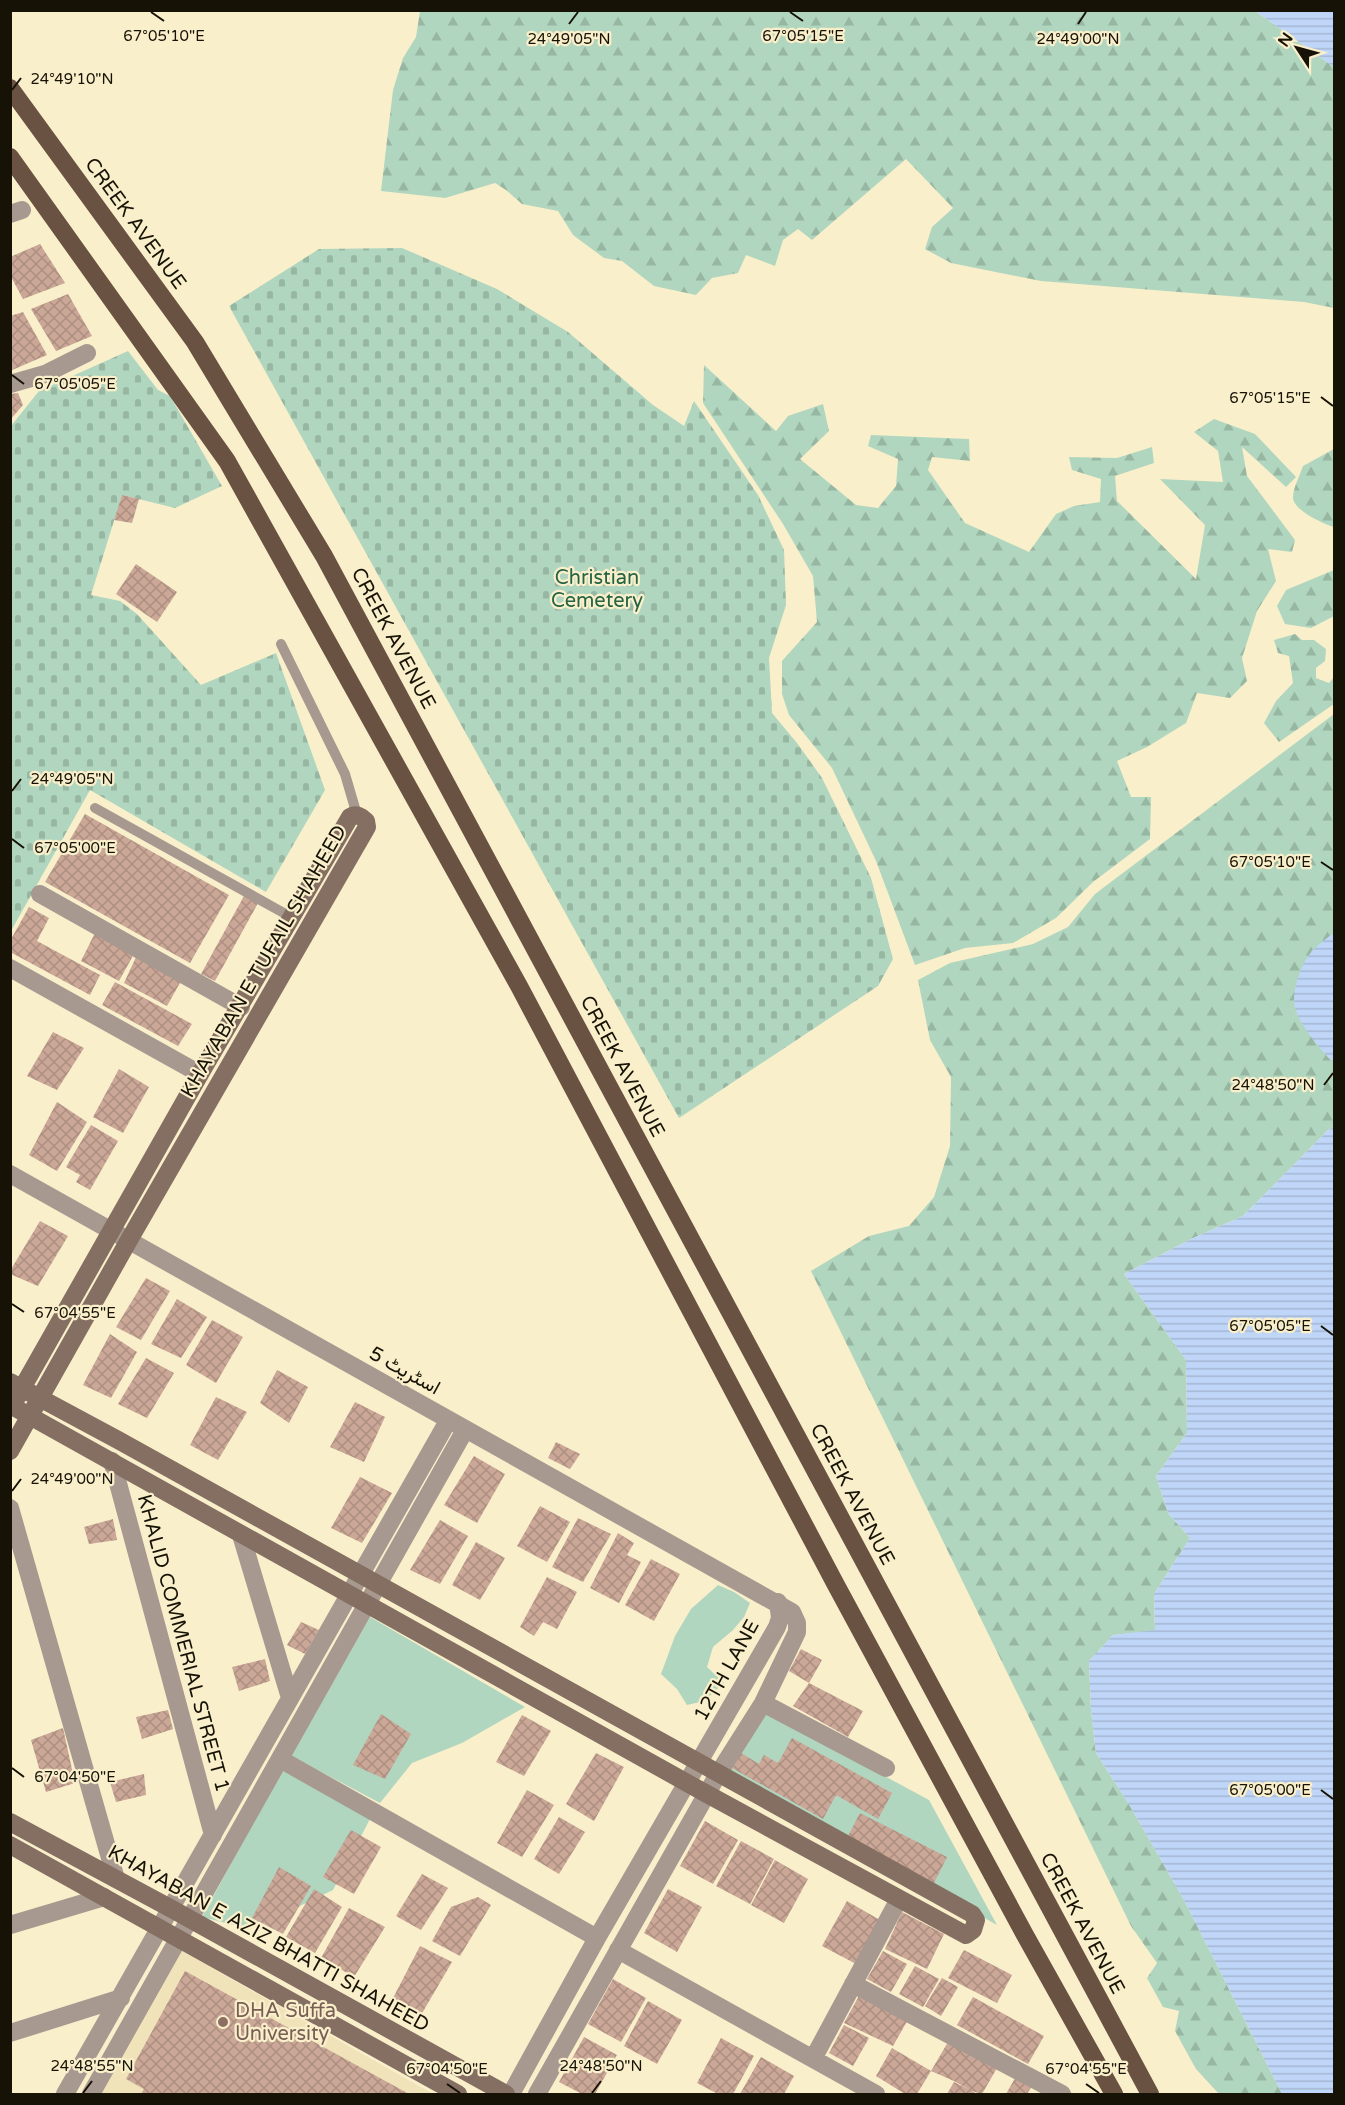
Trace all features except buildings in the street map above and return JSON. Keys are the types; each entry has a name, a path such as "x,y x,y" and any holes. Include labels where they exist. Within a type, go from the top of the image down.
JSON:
{"main road":[{"name":"CREEK AVENUE","path":"10,88 195,342 324,556 1150,2094"},
{"path":"10,157 233,471 519,986 858,1626 1024,1935 1114,2094"}],"street":[{"path":"10,384 45,374 87,353"},
{"name":"KHAYABAN E TUFAIL SHAHEED","path":"10,1451 367,827 366,821 357,815 350,817 200,1074 112,1231 16,1386 11,1406"},
{"path":"40,894 241,1007"},
{"path":"10,968 200,1074"},
{"name":"اسٹریٹ 5","path":"10,1174 465,1430 778,1602"},
{"path":"11,1406 899,1899 966,1935 973,1930 976,1920 972,1914 118,1440 16,1386"},
{"path":"65,2094 448,1420"},
{"path":"91,2094 465,1430"},
{"name":"KHALID COMMERIAL STREET 1","path":"112,1461 213,1836"},
{"path":"10,1508 116,1879"},
{"path":"241,1534 290,1698"},
{"name":"12TH LANE","path":"537,2094 718,1774 764,1702 797,1632 797,1623 792,1612 778,1602"},
{"name":"12TH LANE","path":"511,2094 597,1938 777,1627 780,1618 778,1602"},
{"path":"764,1702 886,1768"},
{"path":"280,1759 597,1938"},
{"name":"KHAYABAN E AZIZ BHATTI SHAHEED","path":"10,1822 506,2094"},
{"path":"10,1845 458,2094"},
{"path":"10,1925 104,1897"},
{"path":"813,2060 899,1899"},
{"path":"618,1950 876,2094"},
{"path":"853,1984 1062,2094"},
{"path":"10,2033 121,1998"}],"lane":[{"path":"281,644 345,774 357,815"},
{"path":"95,808 291,917"}],"shaded area":[{"name":"DHA Suffa University","path":"180,1950 433,2094 99,2094"}],"green space":[{"path":"420,11 1255,11 1334,67 1334,308 1304,302 1041,281 951,263 925,249 932,227 953,208 906,159 812,240 798,229 783,240 775,266 746,255 738,273 712,278 696,295 654,286 622,261 604,258 573,235 558,211 522,204 495,183 445,198 381,191 393,90 403,58 416,37"},
{"name":"Christian Cemetery","path":"402,248 497,289 568,332 653,405 684,426 694,401 758,495 784,550 786,605 769,658 772,713 822,778 871,878 893,959 878,986 679,1118 229,306 319,249"},
{"path":"128,351 158,390 170,396 222,486 175,508 122,495 91,595 120,601 137,614 201,685 276,653 325,790 266,892 90,790 11,931 11,426 39,391"},
{"path":"704,365 776,431 788,416 823,404 829,431 800,459 856,505 878,508 896,486 898,459 868,446 871,435 969,439 970,461 932,457 928,470 965,523 1029,552 1056,514 1074,506 1100,502 1101,479 1072,470 1069,457 1117,458 1152,447 1154,463 1115,476 1117,501 1196,579 1205,525 1160,479 1223,482 1218,451 1194,432 1214,419 1255,434 1296,477 1286,487 1242,447 1247,476 1295,540 1292,552 1268,549 1276,581 1257,611 1242,658 1247,681 1230,698 1197,693 1186,723 1147,747 1117,761 1131,797 1151,797 1150,839 1093,882 1056,918 1013,943 965,948 915,965 876,861 832,768 789,715 782,694 782,661 817,622 813,576 783,524 703,403"},
{"path":"1334,449 1334,527 1298,508 1293,498 1303,466"},
{"path":"1334,570 1334,616 1311,628 1285,624 1277,606 1286,590"},
{"path":"1295,634 1302,640 1314,640 1326,649 1325,661 1316,668 1316,678 1329,683 1334,677 1334,704 1279,742 1264,723 1276,701 1293,683 1289,656 1278,653 1274,640"},
{"path":"1334,714 1334,933 1312,951 1294,1001 1311,1035 1334,1063 1334,1127 1328,1130 1243,1216 1191,1239 1124,1274 1186,1360 1187,1433 1156,1476 1168,1513 1190,1538 1154,1594 1155,1631 1113,1635 1089,1661 1096,1753 1130,1806 1185,1902 1282,2094 1219,2094 1196,2069 1175,2031 1179,2011 1163,2007 1147,1978 1157,1963 1131,1926 811,1271 869,1236 909,1226 934,1197 950,1146 951,1077 930,1040 918,980 950,963 1033,944 1068,927 1095,894"},
{"path":"718,1585 750,1603 744,1617 713,1647 707,1667 724,1683 704,1701 687,1705 677,1689 661,1674 675,1636 691,1609"},
{"path":"370,1617 525,1707 462,1743 412,1763 380,1803 291,1756"},
{"path":"764,1711 929,1800 997,1925 727,1774"},
{"path":"282,1770 370,1819 333,1890 283,1914 242,1927 202,1917"}],"water":[{"path":"1255,11 1334,11 1334,67"},
{"path":"1334,933 1334,1063 1303,1025 1295,1008 1294,994 1305,961 1312,951"},
{"path":"1334,1127 1334,2094 1282,2094 1185,1902 1130,1806 1096,1753 1089,1661 1113,1635 1155,1630 1154,1594 1190,1538 1168,1513 1156,1476 1187,1433 1186,1360 1124,1274 1191,1239 1243,1216 1328,1130"}],"place":[{"name":"DHA Suffa University","path":"223,2022"}]}
